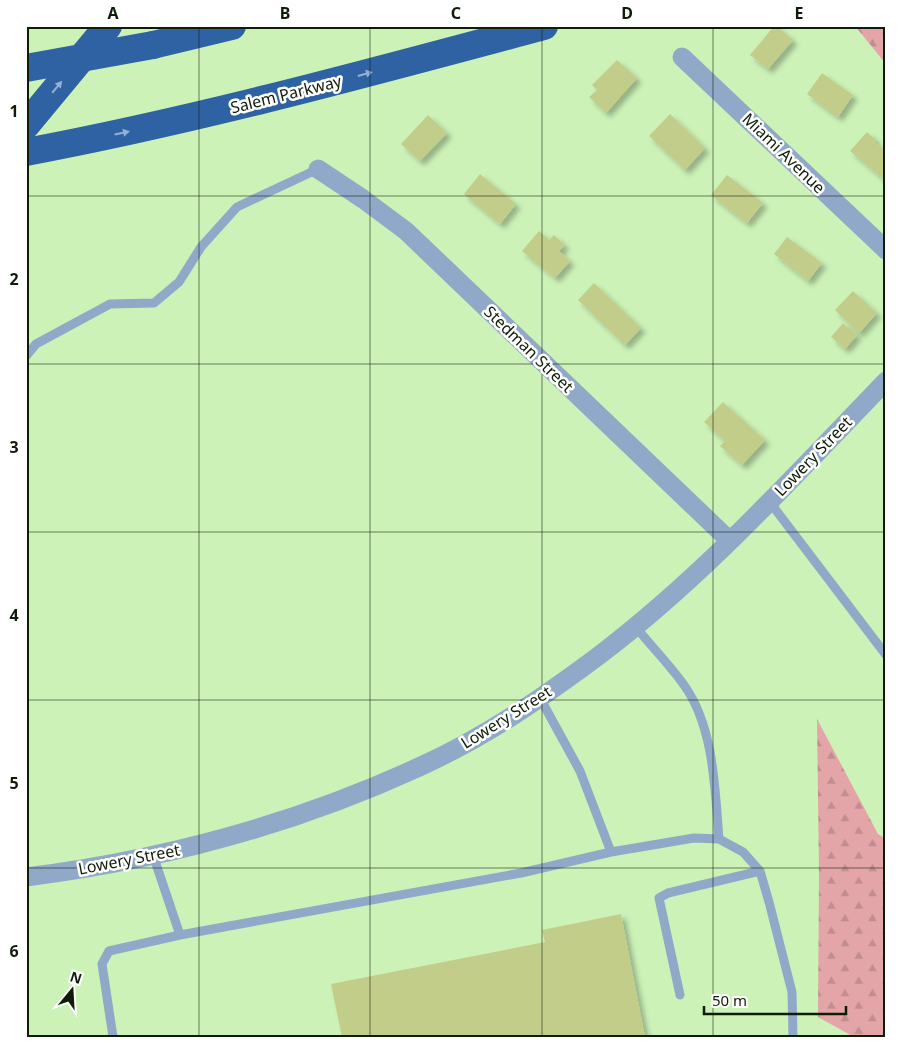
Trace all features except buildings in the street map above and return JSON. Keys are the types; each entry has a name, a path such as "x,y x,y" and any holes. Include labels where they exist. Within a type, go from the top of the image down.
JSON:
{"highway":[{"path":"26,125 108,26"},
{"path":"26,68 153,45 232,26"},
{"name":"Salem Parkway","path":"26,152 146,128 280,96 544,26"}],"street":[{"name":"Miami Avenue","path":"682,56 886,250"},
{"name":"Stedman Street","path":"318,169 363,198 406,231 730,541"},
{"name":"Lowery Street","path":"26,877 153,855 275,823 350,797 421,767 486,732 540,698 603,652 634,626 730,541 886,381"}],"lane":[{"path":"26,356 36,344 110,304 154,303 179,282 201,247 237,207 318,169"},
{"path":"769,501 886,655"},
{"path":"634,626 684,686 698,712 714,765 719,839"},
{"path":"540,698 580,772 611,852"},
{"path":"113,1037 102,964 109,951 180,935 520,873 611,852 694,838 719,839 742,852 760,872 770,902 792,992 794,1037"},
{"path":"153,855 180,935"},
{"path":"680,995 659,898 668,893 760,872"}],"green space":[{"path":"855,26 886,26 886,64"},
{"path":"817,719 878,834 886,839 886,1035 882,1037 854,1037 818,1017"}]}
